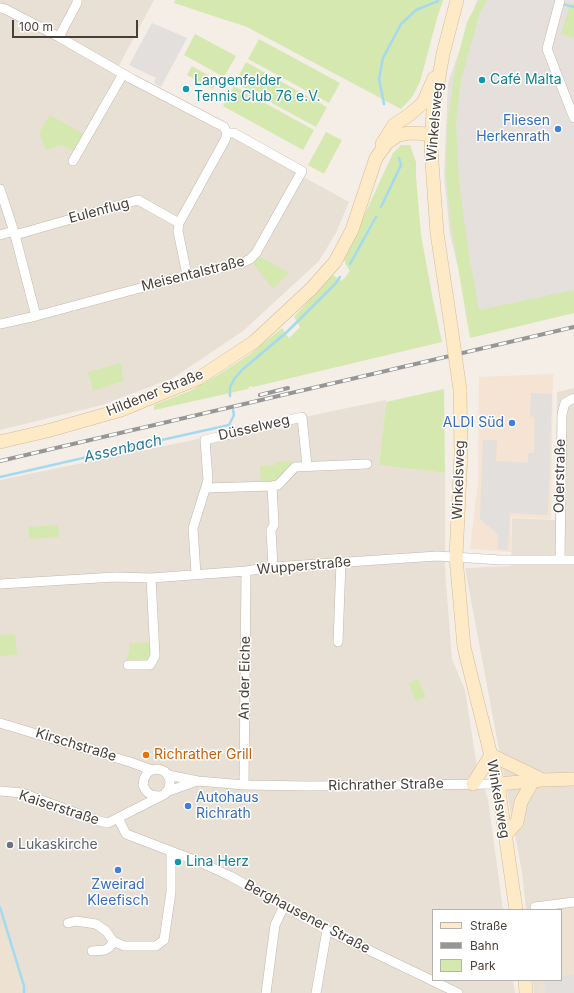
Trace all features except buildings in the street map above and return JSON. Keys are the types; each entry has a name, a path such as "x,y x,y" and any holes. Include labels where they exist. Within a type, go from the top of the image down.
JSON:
{"main road":[{"name":"Winkelsweg","path":"457,0 443,54 431,134 431,168 437,233 460,390 461,453 456,557 464,648 498,784 516,909"},
{"path":"376,158 384,140 394,125 423,103 428,94 443,54"},
{"path":"409,115 433,119"},
{"name":"Hildener Straße","path":"0,442 47,431 121,410 198,378 254,342 311,290 334,262 352,230 376,158 387,143 398,135 410,133 431,134"},
{"path":"473,784 491,755 538,780 521,802 517,822 505,835"},
{"name":"Richrather Straße","path":"498,784 538,780 574,780"},
{"path":"525,981 526,993"}],"street":[{"path":"59,37 77,3 77,0"},
{"path":"560,0 547,49 574,118"},
{"path":"0,8 5,9 59,37 123,74 224,128 227,133 225,140 179,222 178,231 187,275"},
{"path":"73,161 123,74"},
{"name":"Meisentalstraße","path":"0,324 36,316 187,275 242,264 250,259 256,253 302,171 234,134 227,133"},
{"path":"0,189 14,233 36,316"},
{"name":"Eulenflug","path":"0,235 14,233 138,200 179,222"},
{"name":"Oderstraße","path":"560,560 562,414 565,403 574,398"},
{"name":"Düsselweg","path":"196,574 193,528 208,480 205,440 302,417 307,466"},
{"path":"206,488 272,486 278,485 295,467 366,464"},
{"path":"272,486 274,525 271,530 273,567"},
{"name":"Wupperstraße","path":"0,584 115,577 151,578 246,571 273,567 437,556 501,560 574,560"},
{"path":"338,642 341,562"},
{"name":"An der Eiche","path":"244,785 246,571"},
{"path":"128,665 150,665 155,656 151,578"},
{"name":"Kirschstraße","path":"0,723 152,770"},
{"path":"158,769 164,771 168,775 170,782 169,788 162,794 151,795 146,791 143,785 147,773 158,769"},
{"name":"Richrather Straße","path":"168,775 198,781 244,785 310,786 498,784"},
{"name":"Richrather Straße","path":"118,818 162,794 198,781"},
{"path":"132,811 145,788"},
{"name":"Kaiserstraße","path":"0,791 22,793 102,822 108,823 118,818"},
{"name":"Berghausener Straße","path":"118,818 126,834 202,862 327,930 432,980"},
{"path":"68,923 76,921 96,924 106,931 113,941 124,946 156,946 164,940 171,892 171,851"},
{"path":"535,907 574,902"},
{"path":"266,993 275,925 284,906"},
{"path":"316,993 327,930"},
{"path":"92,951 105,950 110,947 113,941"},
{"name":"Berghausener Straße","path":"433,981 458,993"}],"shaded area":[{"path":"0,0 154,0 115,73 349,202 336,233 319,261 243,331 173,378 102,405 0,430"},
{"path":"477,0 574,0 574,307 474,331 450,235 444,175 448,83"},
{"path":"152,23 187,38 161,87 154,83 156,78 129,65"},
{"path":"553,374 551,519 511,517 511,552 470,549 478,482 479,377"},
{"path":"574,388 574,993 534,993 533,981 562,981 562,909 526,909 522,872 465,568 511,566 512,518 555,520 557,392"},
{"path":"531,393 552,394 548,515 510,513 508,550 497,549 498,534 480,519 483,440 497,440 496,461 528,463 528,453 534,453 535,417 530,416"},
{"path":"386,400 379,465 445,473 445,570 452,659 465,690 477,767 488,799 503,909 432,909 432,981 513,981 515,993 0,993 0,480"},
{"path":"40,803 57,809 59,816 42,810"},
{"path":"70,814 90,821 91,827 71,820"},
{"path":"574,906 574,993 539,993 538,981 562,981 562,909 553,909"},
{"path":"0,926 3,926 23,986 22,993 0,993"},
{"path":"574,975 574,993 545,993 544,981 562,981 562,976"}],"green space":[{"path":"175,0 443,0 420,82 412,97 401,109 247,27 174,3"},
{"path":"479,0 487,0 479,16 461,80 456,123 459,182 469,255 479,310 574,290 574,313 470,338 451,226 446,178 447,125 455,69 467,22"},
{"path":"574,2 574,38 561,34 570,5"},
{"path":"195,34 236,56 224,77 184,55"},
{"path":"259,39 340,83 329,103 248,59"},
{"path":"246,62 327,107 316,127 235,83"},
{"path":"192,66 218,81 213,89 187,75"},
{"path":"234,86 314,130 303,150 223,106"},
{"path":"50,115 85,135 74,152 62,145 46,150 39,133"},
{"path":"326,132 342,140 324,174 308,165"},
{"path":"401,145 410,145 416,162 421,235 442,342 253,387 250,386 248,389 154,410 154,405 192,390 218,375 249,355 282,328 289,338 300,327 294,317 333,275 342,281 350,271 344,259 393,153"},
{"path":"259,256 289,273 273,289 253,263"},
{"path":"121,363 123,381 93,391 88,372"},
{"path":"444,389 445,473 379,465 386,402"},
{"path":"291,461 291,465 277,481 261,482 260,466 275,465 275,462"},
{"path":"58,525 59,537 29,539 28,527"},
{"path":"15,634 17,655 0,656 0,635"},
{"path":"152,642 153,651 150,659 141,659 141,662 126,663 129,652 129,643"},
{"path":"418,679 426,697 416,701 408,683"}],"waterway":[{"name":"Assenbach","path":"384,104 379,79 383,58 401,24 416,10 438,1"},
{"name":"Assenbach","path":"563,4 574,7"},
{"name":"Assenbach","path":"381,207 401,165 399,158"},
{"name":"Assenbach","path":"350,264 376,217"},
{"name":"Assenbach","path":"230,396 230,387 235,378 243,369 287,332 336,283 340,277"},
{"name":"Assenbach","path":"0,477 229,425 234,415 233,410"},
{"path":"0,907 24,986 24,993"}],"railway":[{"path":"0,461 574,327"},
{"path":"260,395 288,388"}],"place":[{"name":"Café Malta","path":"482,80"},
{"name":"Langenfelder Tennis Club 76 e.V.","path":"186,89"},
{"name":"Fliesen Herkenrath","path":"558,129"},
{"name":"ALDI Süd","path":"512,423"},
{"name":"Richrather Grill","path":"146,755"},
{"name":"Autohaus Richrath","path":"188,806"},
{"name":"Lukaskirche","path":"10,845"},
{"name":"Lina Herz","path":"178,862"},
{"name":"Zweirad Kleefisch","path":"118,870"}]}
